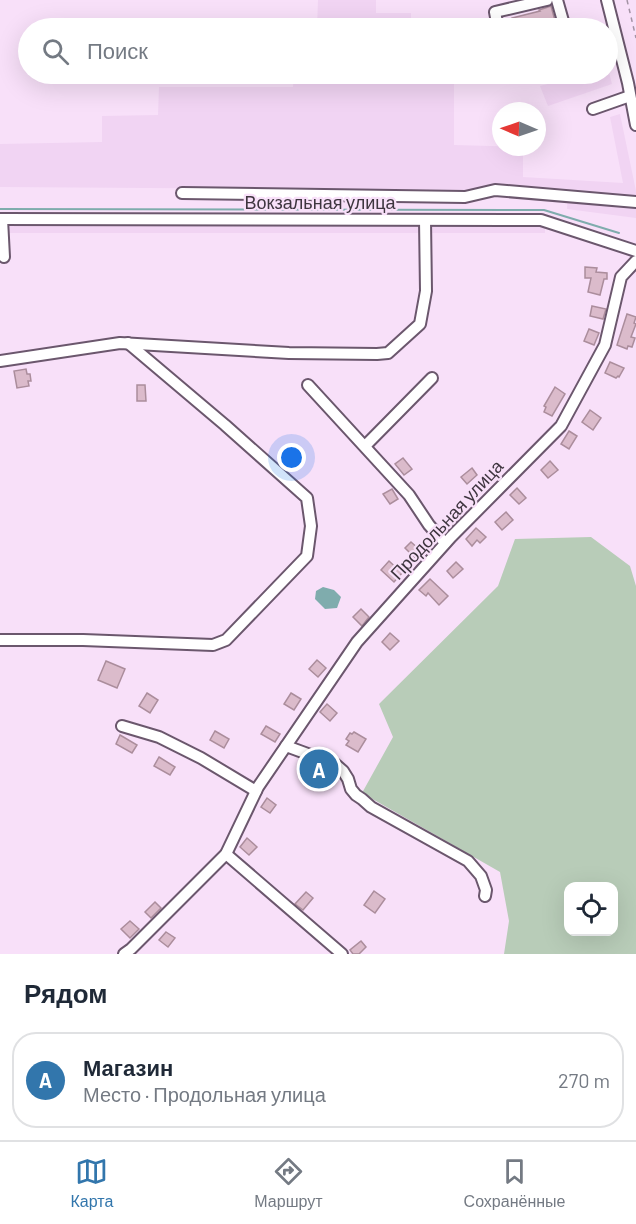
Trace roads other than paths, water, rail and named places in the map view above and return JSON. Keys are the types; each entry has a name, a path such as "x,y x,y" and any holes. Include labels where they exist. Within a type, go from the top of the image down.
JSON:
{"street":[{"path":"496,18 495,12 547,0"},
{"path":"557,0 562,18"},
{"path":"607,0 609,18"},
{"path":"618,50 632,82 630,96 636,125"},
{"path":"593,109 630,96"},
{"path":"182,193 465,196 495,190 636,202"},
{"path":"1,219 4,256"},
{"name":"Вокзальная улица","path":"1,219 541,220 636,251"},
{"path":"0,361 102,345 128,344 289,352 388,353 420,324 426,291 424,220"},
{"name":"Продольная улица","path":"130,952 226,854 256,790 357,642 445,543 561,426 605,345 621,277 636,261"},
{"path":"0,640 83,640 213,645 226,640 307,556 311,526 307,498 225,425 128,344"},
{"path":"364,446 432,378"},
{"path":"308,386 409,495 429,525 445,543"},
{"path":"122,726 159,737 256,790"},
{"path":"286,746 335,764 343,771 356,795 371,807 468,861 482,876 486,890 485,896"},
{"path":"226,854 342,954"}],"waterway":[{"path":"0,209 544,210 619,233"}],"place":[{"name":"Магазин","path":"319,769"}]}
